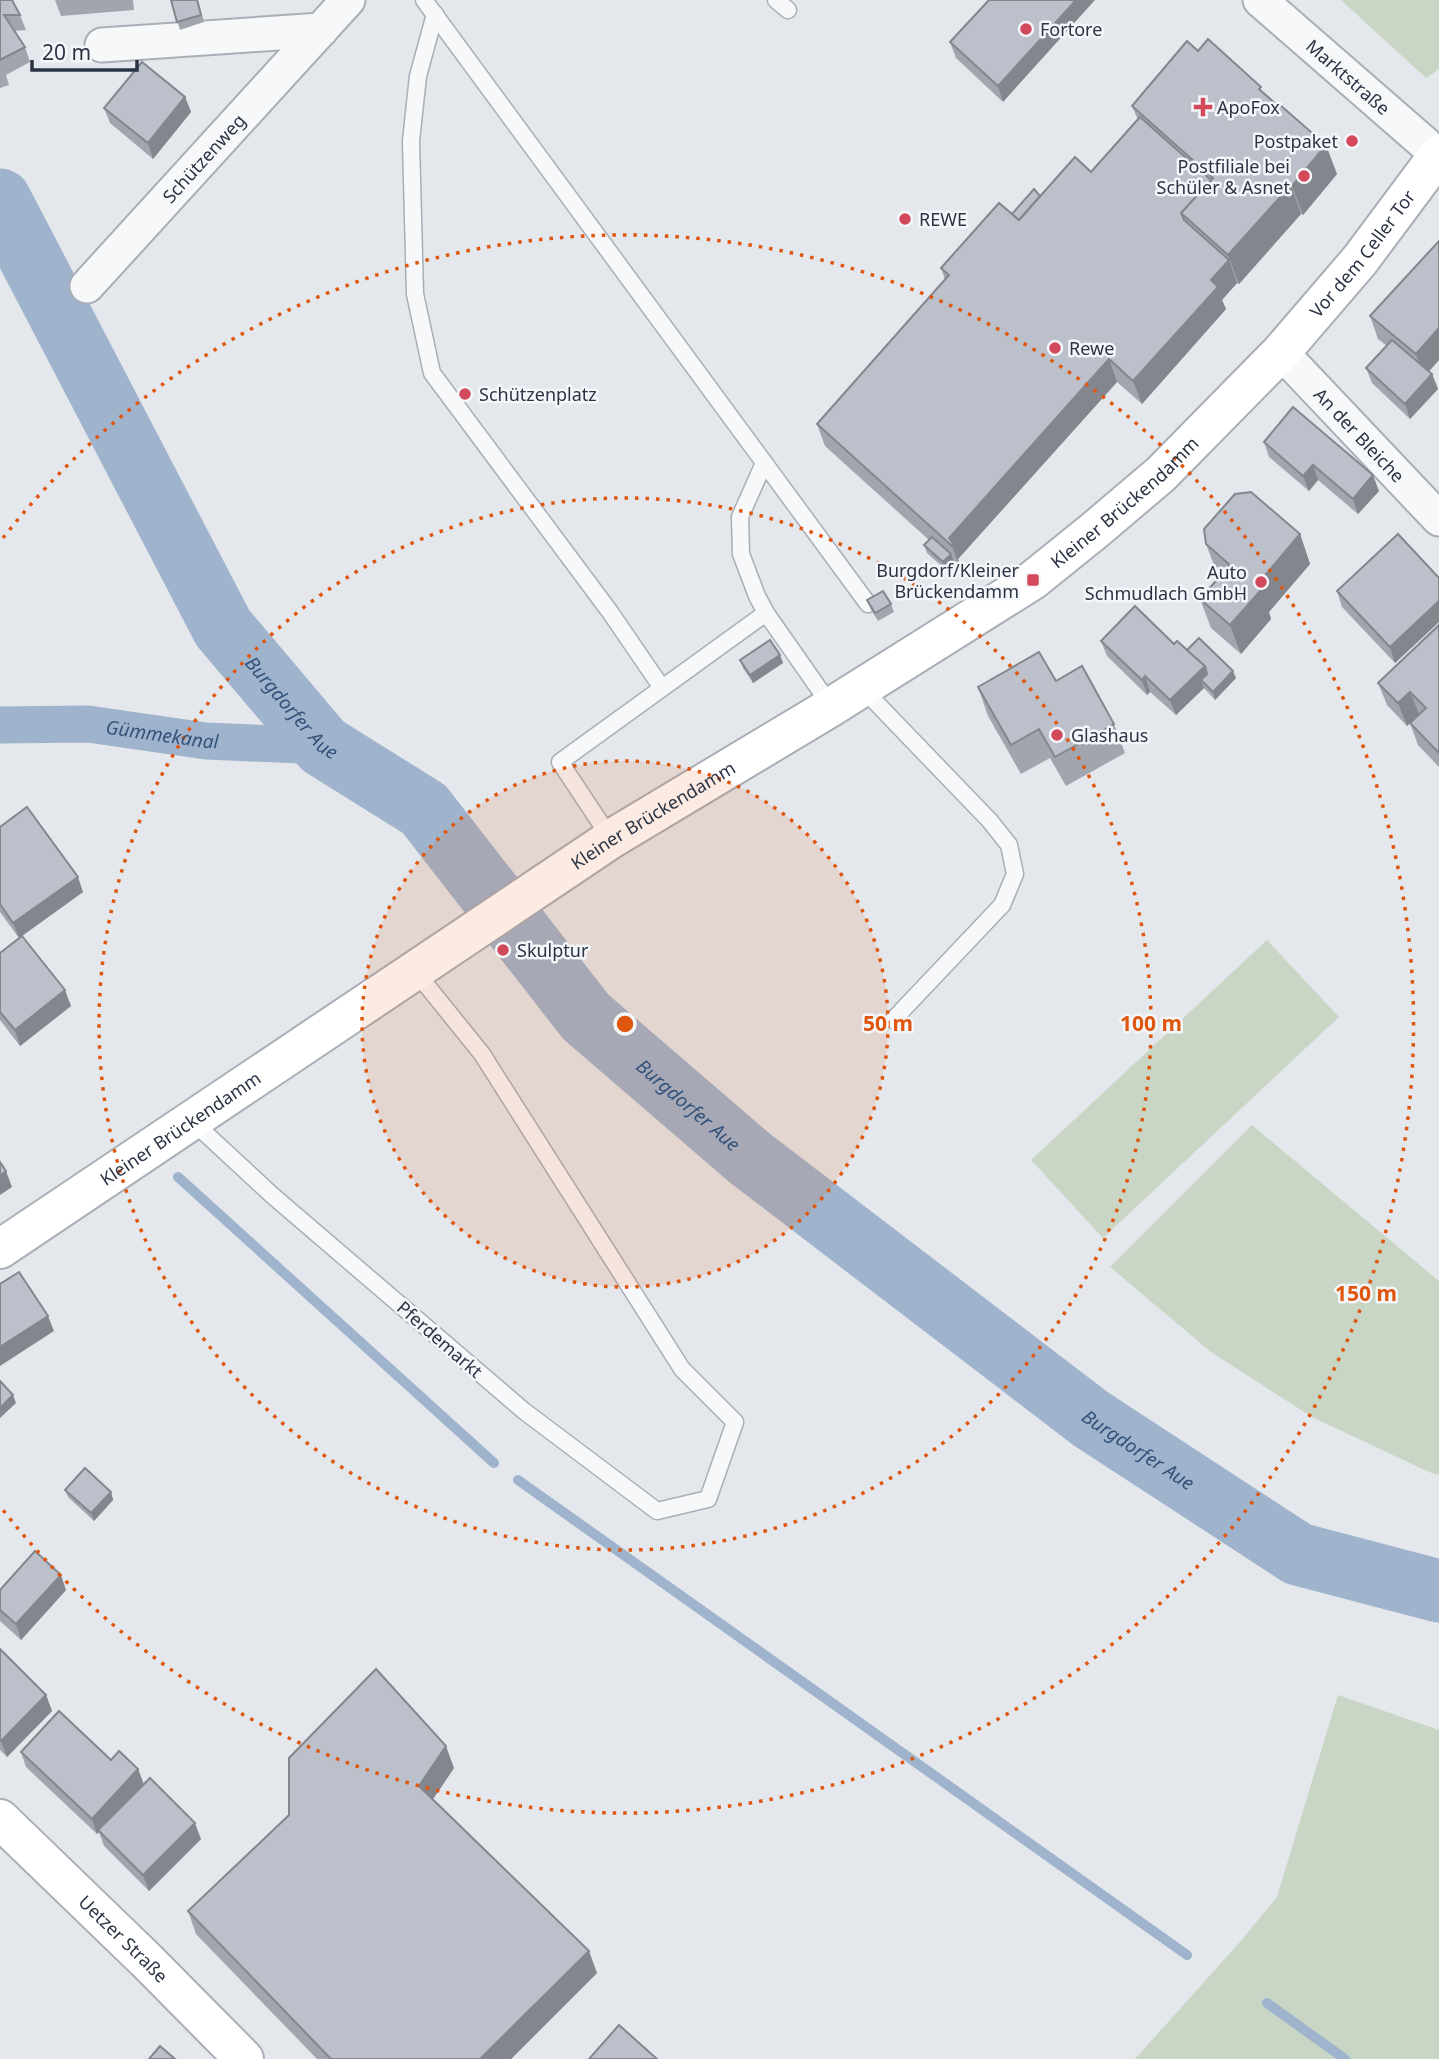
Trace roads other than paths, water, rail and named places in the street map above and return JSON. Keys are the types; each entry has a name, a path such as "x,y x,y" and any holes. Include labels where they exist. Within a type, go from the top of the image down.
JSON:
{"main road":[{"name":"Vor dem Celler Tor","path":"1281,352 1360,260 1439,154"},
{"name":"Kleiner Brückendamm","path":"0,1248 611,839 1033,580 1161,474 1281,352"},
{"name":"Uetzer Straße","path":"0,1819 244,2059"}],"street":[{"name":"Schützenweg","path":"87,286 348,0"},
{"name":"Marktstraße","path":"1260,0 1439,154"},
{"path":"102,46 321,30"},
{"name":"An der Bleiche","path":"1281,352 1439,519"}],"lane":[{"path":"425,0 868,604"},
{"path":"435,14 418,76 411,141 415,294 432,373 610,611 662,688"},
{"path":"764,463 740,517 741,554 766,613 846,697 990,821 1009,845 1015,874 1002,905 892,1020"},
{"path":"611,839 560,762 766,613"},
{"name":"Pferdemarkt","path":"192,1121 273,1196 524,1411 657,1511 708,1499 735,1422 682,1369 482,1055 415,971"}],"waterway":[{"name":"Burgdorfer Aue","path":"0,200 223,628 323,746 424,809 586,1017 751,1159 1091,1419 1298,1554 1439,1591"},
{"name":"Gümmekanal","path":"0,725 88,724 206,741 323,746"},
{"path":"178,1177 494,1463"},
{"path":"518,1480 1187,1955"},
{"path":"1267,2003 1345,2059"}],"place":[{"name":"Fortore","path":"1026,29"},
{"name":"ApoFox","path":"1203,107"},
{"name":"Postpaket","path":"1352,141"},
{"name":"Postfiliale bei Schüler & Asnet","path":"1304,176"},
{"name":"REWE","path":"905,219"},
{"name":"Rewe","path":"1055,348"},
{"name":"Schützenplatz","path":"465,394"},
{"name":"Burgdorf/Kleiner Brückendamm","path":"1033,580"},
{"name":"Auto Schmudlach GmbH","path":"1261,582"},
{"name":"Glashaus","path":"1057,735"},
{"name":"Skulptur","path":"503,950"}]}
